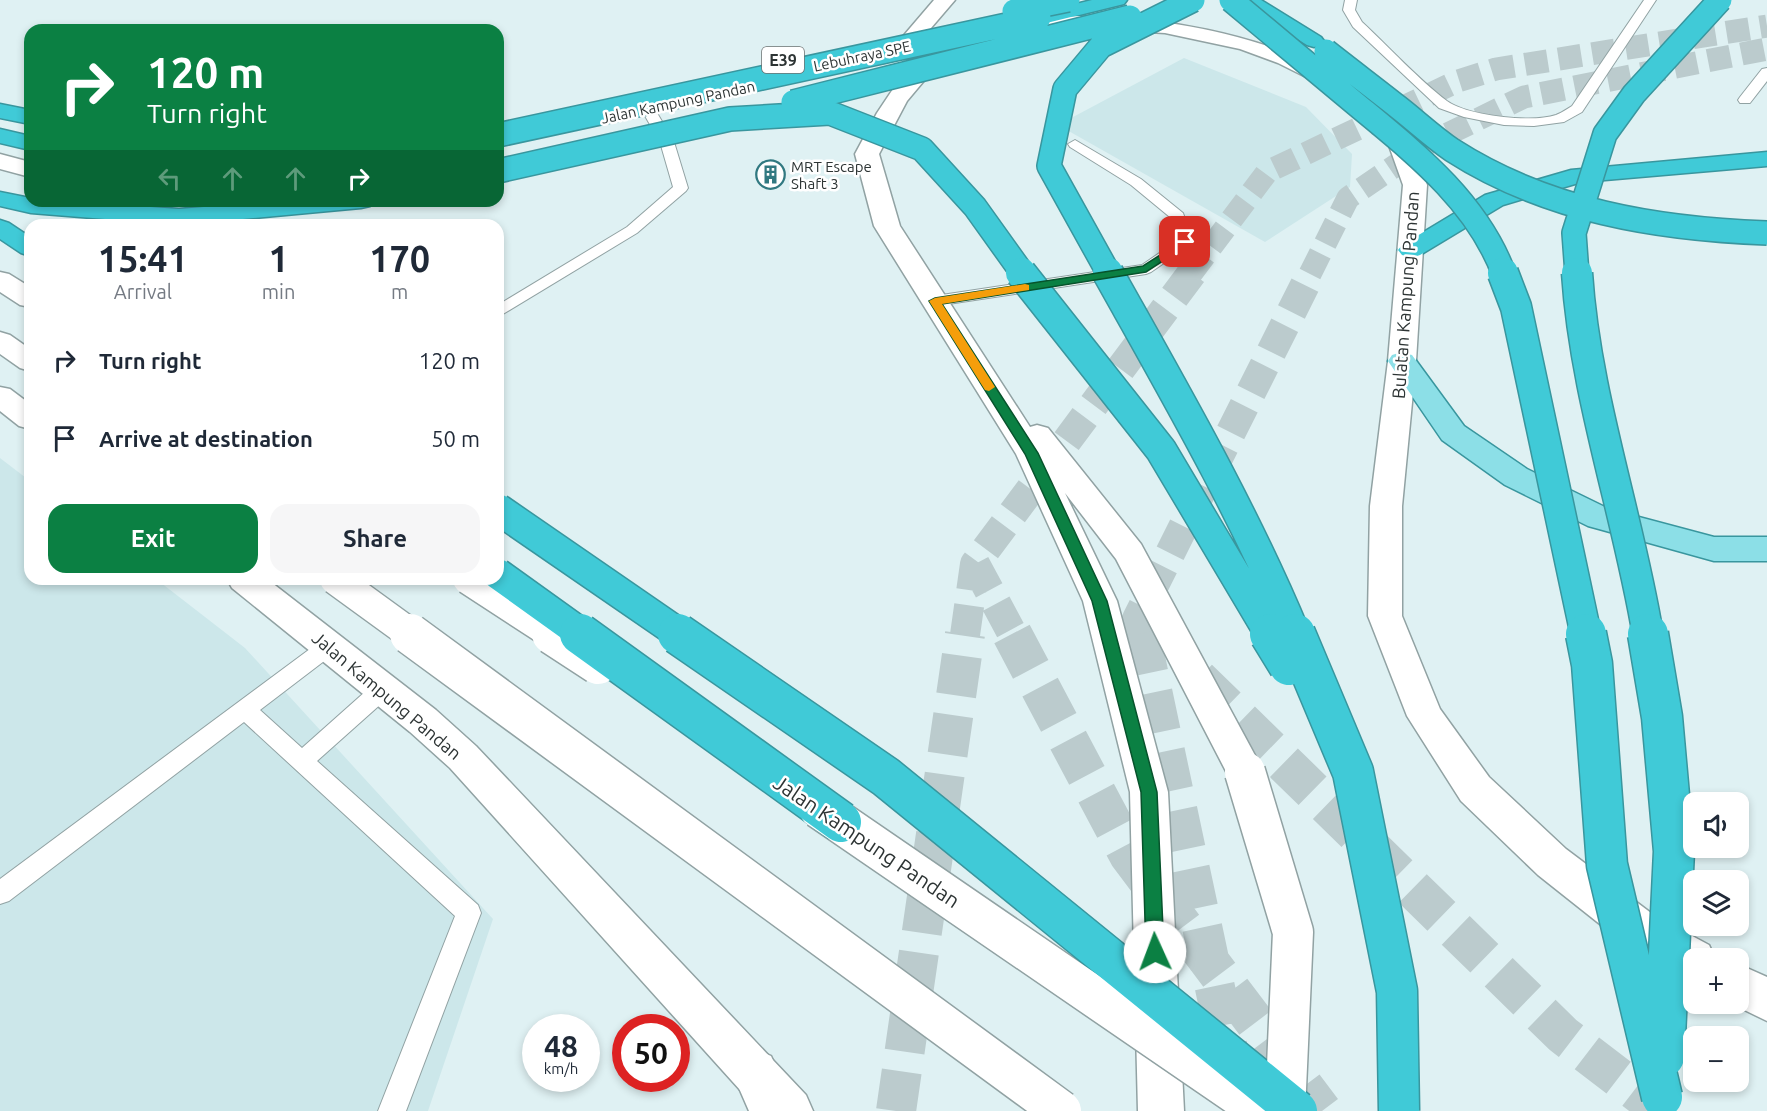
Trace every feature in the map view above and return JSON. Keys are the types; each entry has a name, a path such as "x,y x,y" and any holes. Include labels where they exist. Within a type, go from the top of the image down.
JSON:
{"highway":[{"name":"Lebuhraya SPE","path":"504,118 1068,0"},
{"name":"Lebuhraya SPE","path":"504,134 1118,0"},
{"path":"999,29 1118,0"},
{"path":"504,170 733,117 1194,0"},
{"path":"1194,0 1101,46 1065,89 1049,166 1194,428 1278,594 1353,772 1397,991 1399,1111"},
{"path":"1230,0 1420,157 1463,203 1494,248 1516,307 1592,664 1607,865 1661,1104"},
{"path":"1247,0 1314,41 1452,150 1512,183 1575,208 1638,221 1715,232 1767,233"},
{"path":"1661,1104 1674,850 1662,717 1641,593 1586,357 1579,308 1574,233 1605,134 1634,94 1720,0"},
{"path":"0,111 24,116"},
{"path":"504,170 730,119 830,113 922,149 975,207 1022,272 1161,450 1353,772"},
{"path":"0,136 24,142"},
{"path":"1411,250 1494,200 1580,175 1767,159"},
{"path":"0,199 24,204"},
{"path":"45,207 179,217 293,207"},
{"path":"328,219 339,212 358,207"},
{"path":"0,228 24,244"},
{"path":"504,513 886,777 1297,1111"},
{"path":"504,578 841,822"}],"main road":[{"path":"900,52 945,0"},
{"name":"Bulatan Kampung Pandan","path":"1161,1111 1149,792 1100,601 1031,453 886,226 867,154 889,108 909,80 939,55 999,29 1061,22 1117,21 1203,34 1291,59 1358,95 1398,138 1415,185 1402,361 1386,506 1385,616 1425,716 1475,789 1552,862 1640,930 1683,953"},
{"name":"Jalan Kampung Pandan","path":"504,141 999,29"},
{"path":"0,161 24,168"},
{"path":"0,280 24,295"},
{"path":"942,312 1129,552 1245,772 1293,932 1284,1111"},
{"path":"0,341 24,358"},
{"path":"1402,361 1453,433 1516,477 1599,518 1714,549 1767,549"},
{"path":"2,401 24,415"},
{"name":"Jalan Kampung Pandan","path":"252,585 383,689 463,757 764,1092 789,1111"},
{"path":"343,585 1061,1111"},
{"name":"Jalan Kampung Pandan","path":"477,585 841,822 1261,1111"},
{"path":"1749,990 1767,1000"}],"lane":[{"path":"1351,0 1349,10 1356,24 1444,105 1469,114 1504,121 1534,122 1558,119 1577,109 1650,0"},
{"path":"1745,100 1767,72"},
{"path":"504,308 632,230 681,188 667,142 648,109"},
{"path":"942,312 1146,269 1185,242 1178,216 1136,182 1076,144"},
{"path":"504,530 785,701"},
{"path":"0,893 329,646"},
{"path":"302,761 383,689"},
{"path":"245,710 469,914 392,1111"}],"shaded area":[{"path":"1184,58 1306,107 1352,154 1350,187 1265,242 1058,125"},
{"path":"0,458 24,476 24,585 164,585 245,648 493,919 428,1111 0,1111"}],"tunnel":[{"path":"1191,274 1267,172 1458,81 1496,69 1767,26"},
{"path":"1310,274 1348,198 1427,144 1524,97 1767,49"},
{"path":"975,564 1192,273"},
{"path":"1140,635 1137,619 1311,273"},
{"path":"965,635 975,564"},
{"path":"975,564 1013,635"},
{"path":"896,1111 965,634"},
{"path":"1012,634 1129,855 1209,962"},
{"path":"1140,634 1209,962"},
{"path":"1198,679 1563,1035 1662,1111"},
{"path":"1209,962 1322,1111"},
{"path":"1209,962 1232,1068"}],"slow traffic":[{"path":"989,387 935,301 1025,288"}],"place":[{"name":"MRT Escape Shaft 3","path":"770,175"}],"route":[{"path":"1155,952 1149,792 1100,601 1031,453 935,301 1146,269 1185,242"}]}
